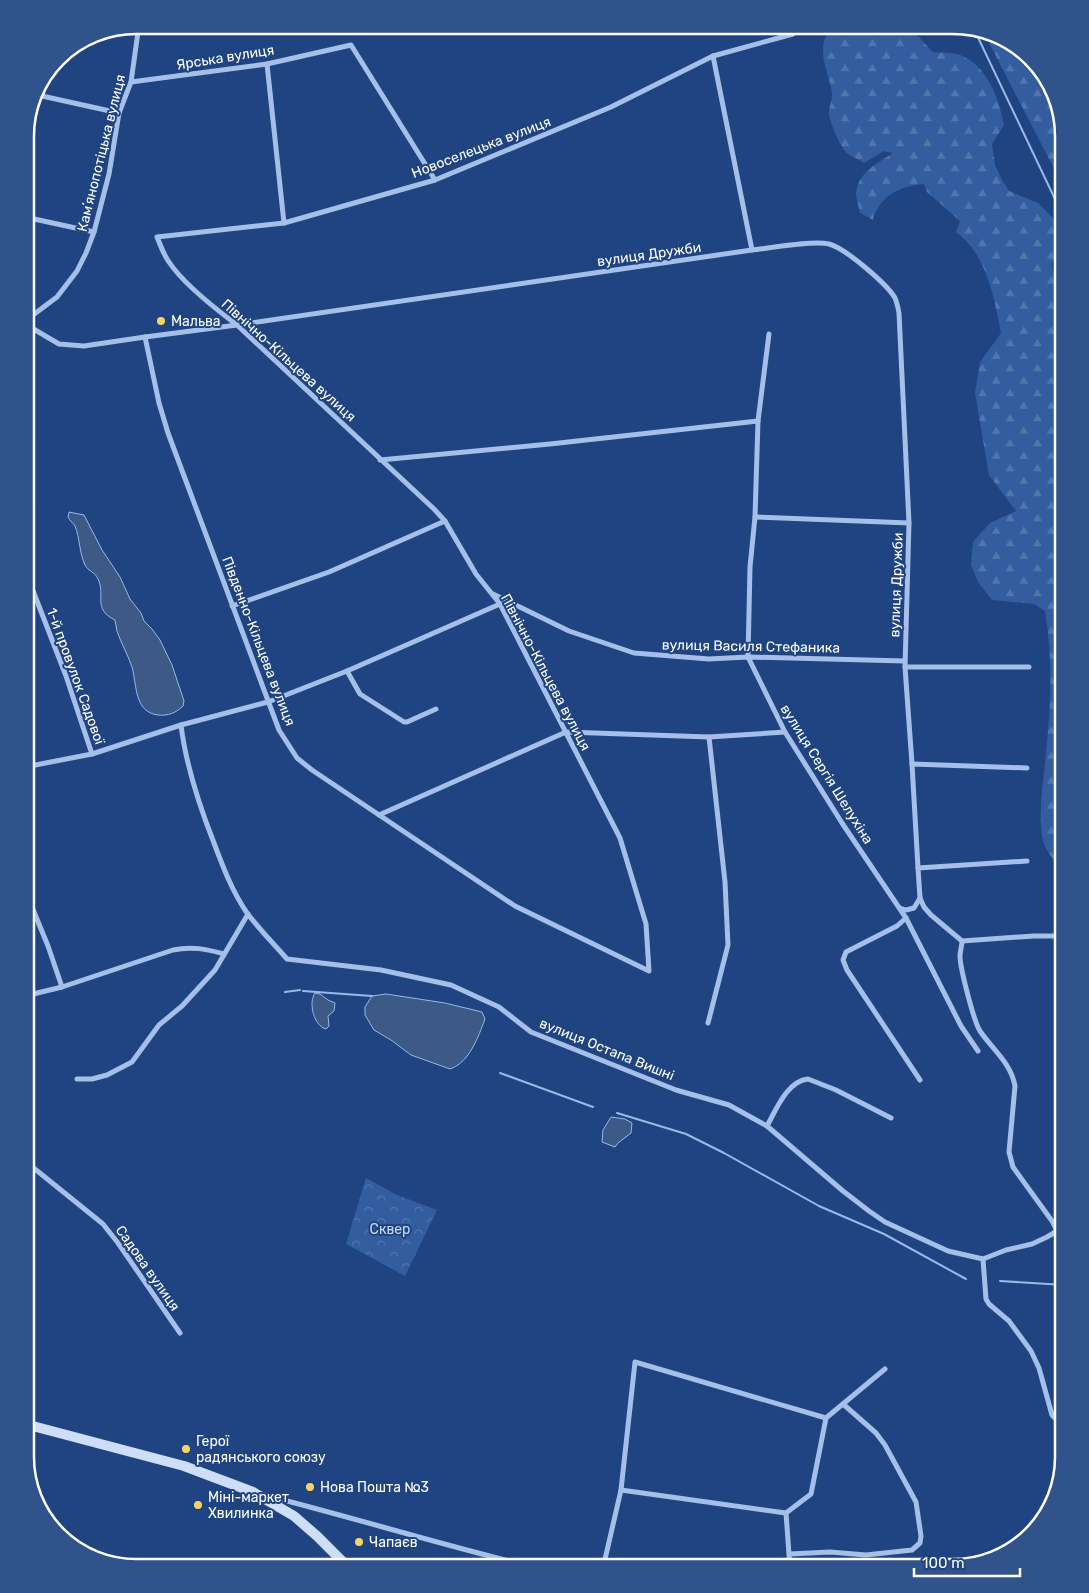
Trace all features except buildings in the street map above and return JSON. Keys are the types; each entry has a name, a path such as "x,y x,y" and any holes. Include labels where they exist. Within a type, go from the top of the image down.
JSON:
{"main road":[{"path":"34,1426 184,1466 253,1492 294,1516 340,1559"}],"street":[{"name":"Камʼянопотіцька вулиця","path":"34,316 57,297 69,283 80,265 94,232 110,174 120,113 131,82 138,34"},
{"name":"Новоселецька вулиця","path":"158,237 284,223 435,180 611,107 713,56 793,34"},
{"name":"Ярська вулиця","path":"131,82 267,64 351,45 435,180"},
{"path":"713,56 752,250"},
{"path":"267,64 284,223"},
{"path":"42,96 120,113"},
{"path":"34,219 94,232"},
{"name":"Північно-Кільцева вулиця","path":"158,237 163,253 180,276 237,326 445,521 476,574 500,604 620,838 646,924 649,971"},
{"name":"вулиця Дружби","path":"34,329 51,341 67,346 84,346 237,326 752,250 815,243 829,244 842,249 886,286 896,299 899,313 910,523 905,664 920,898"},
{"name":"вулиця Сергія Шелухіна","path":"769,334 758,421 750,567 748,657 785,732 906,918 961,1026 978,1050"},
{"name":"Південно-Кільцева вулиця","path":"145,337 159,403 168,433 279,730 297,758 514,906 649,971"},
{"path":"380,460 550,444 758,421"},
{"path":"754,517 910,523"},
{"path":"232,606 329,572 445,521"},
{"name":"вулиця Василя Стефаника","path":"490,592 569,631 634,653 709,660 748,657 905,664"},
{"name":"1-й провулок Садової","path":"34,593 66,676 92,754 34,765"},
{"path":"92,754 181,725 268,702 346,671 500,604"},
{"path":"905,664 1029,667"},
{"path":"346,671 360,694 404,722 436,709"},
{"name":"вулиця Остапа Вишні","path":"181,725 190,773 222,865 248,914 287,959 381,970 451,985 499,1006 531,1032 676,1090 729,1105 767,1126 843,1191 885,1222 948,1250 983,1260"},
{"path":"379,815 566,732 709,737 785,732"},
{"path":"708,1022 728,945 725,882 709,737"},
{"path":"912,764 1026,768"},
{"path":"918,868 1027,861"},
{"path":"899,907 906,910 914,908 920,898"},
{"path":"920,898 927,911 962,941 1055,936"},
{"path":"34,914 62,987"},
{"path":"77,1079 92,1079 107,1075 132,1062 159,1025 182,1006 215,970 248,914"},
{"path":"906,918 897,926 846,952 843,957 843,963 920,1080"},
{"path":"962,941 960,958 972,1010 979,1030 1004,1060 1014,1078 1010,1158 1013,1167 1055,1228"},
{"path":"34,994 62,987 186,947 200,947 224,954"},
{"path":"767,1126 791,1088 797,1083 808,1079 836,1090 891,1118"},
{"name":"Садова вулиця","path":"34,1168 103,1224 118,1242 180,1333"},
{"path":"1055,1233 1032,1244 1006,1250 983,1260 986,1299 989,1304 1010,1321 1031,1352 1039,1368 1052,1415 1055,1418"},
{"path":"605,1559 621,1490 635,1362 826,1418"},
{"path":"621,1490 786,1513 811,1494 826,1418 885,1369"},
{"path":"790,1554 830,1552 866,1555 912,1550 920,1542 921,1536 916,1502 885,1445 876,1433 843,1404"},
{"path":"253,1492 348,1516 498,1559"},
{"path":"786,1513 790,1559"}],"green space":[{"path":"828,34 916,34 933,52 960,55 970,60 991,84 999,105 1004,125 992,144 995,165 1002,180 1009,191 1038,203 1054,219 1055,256 1052,264 1055,278 1055,861 1047,851 1043,841 1041,826 1050,682 1048,628 1045,611 1034,604 992,600 978,582 971,565 973,542 990,523 1016,511 989,475 975,393 980,362 1001,333 992,291 982,264 975,252 967,241 956,232 960,221 927,192 924,184 907,187 892,193 876,211 873,220 860,213 856,193 861,179 870,169 893,153 884,151 864,163 851,156 843,148 829,115 832,92 823,56 825,39"},
{"path":"988,40 1004,47 1015,55 1042,85 1052,109 1055,136 1055,171"},
{"name":"Сквер","path":"366,1178 397,1195 437,1210 405,1276 346,1244"}],"shaded area":[{"path":"69,512 84,515 102,550 120,577 130,599 141,613 144,621 160,640 172,665 184,701 183,706 175,712 165,715 150,713 141,703 132,667 117,631 115,620 104,611 100,585 97,577 85,565 75,526 68,517"},
{"path":"315,993 335,1003 334,1011 328,1016 329,1026 326,1029 318,1024 313,1014 312,1002"},
{"path":"386,994 445,1003 482,1012 485,1019 468,1055 457,1066 450,1069 411,1055 374,1030 365,1015 365,1007 372,996"},
{"path":"611,1117 625,1119 632,1123 631,1133 615,1147 602,1142 603,1130"}],"waterway":[{"path":"978,37 1055,199"},
{"path":"285,992 300,990"},
{"path":"303,991 372,996"},
{"path":"500,1073 593,1107"},
{"path":"617,1113 686,1134 819,1206 884,1234 966,1279"},
{"path":"1000,1281 1055,1284"}],"place":[{"name":"Мальва","path":"161,321"},
{"name":"Герої радянського союзу","path":"186,1449"},
{"name":"Нова Пошта №3","path":"310,1487"},
{"name":"Міні-маркет Хвилинка","path":"198,1505"},
{"name":"Чапаєв","path":"359,1542"}]}
